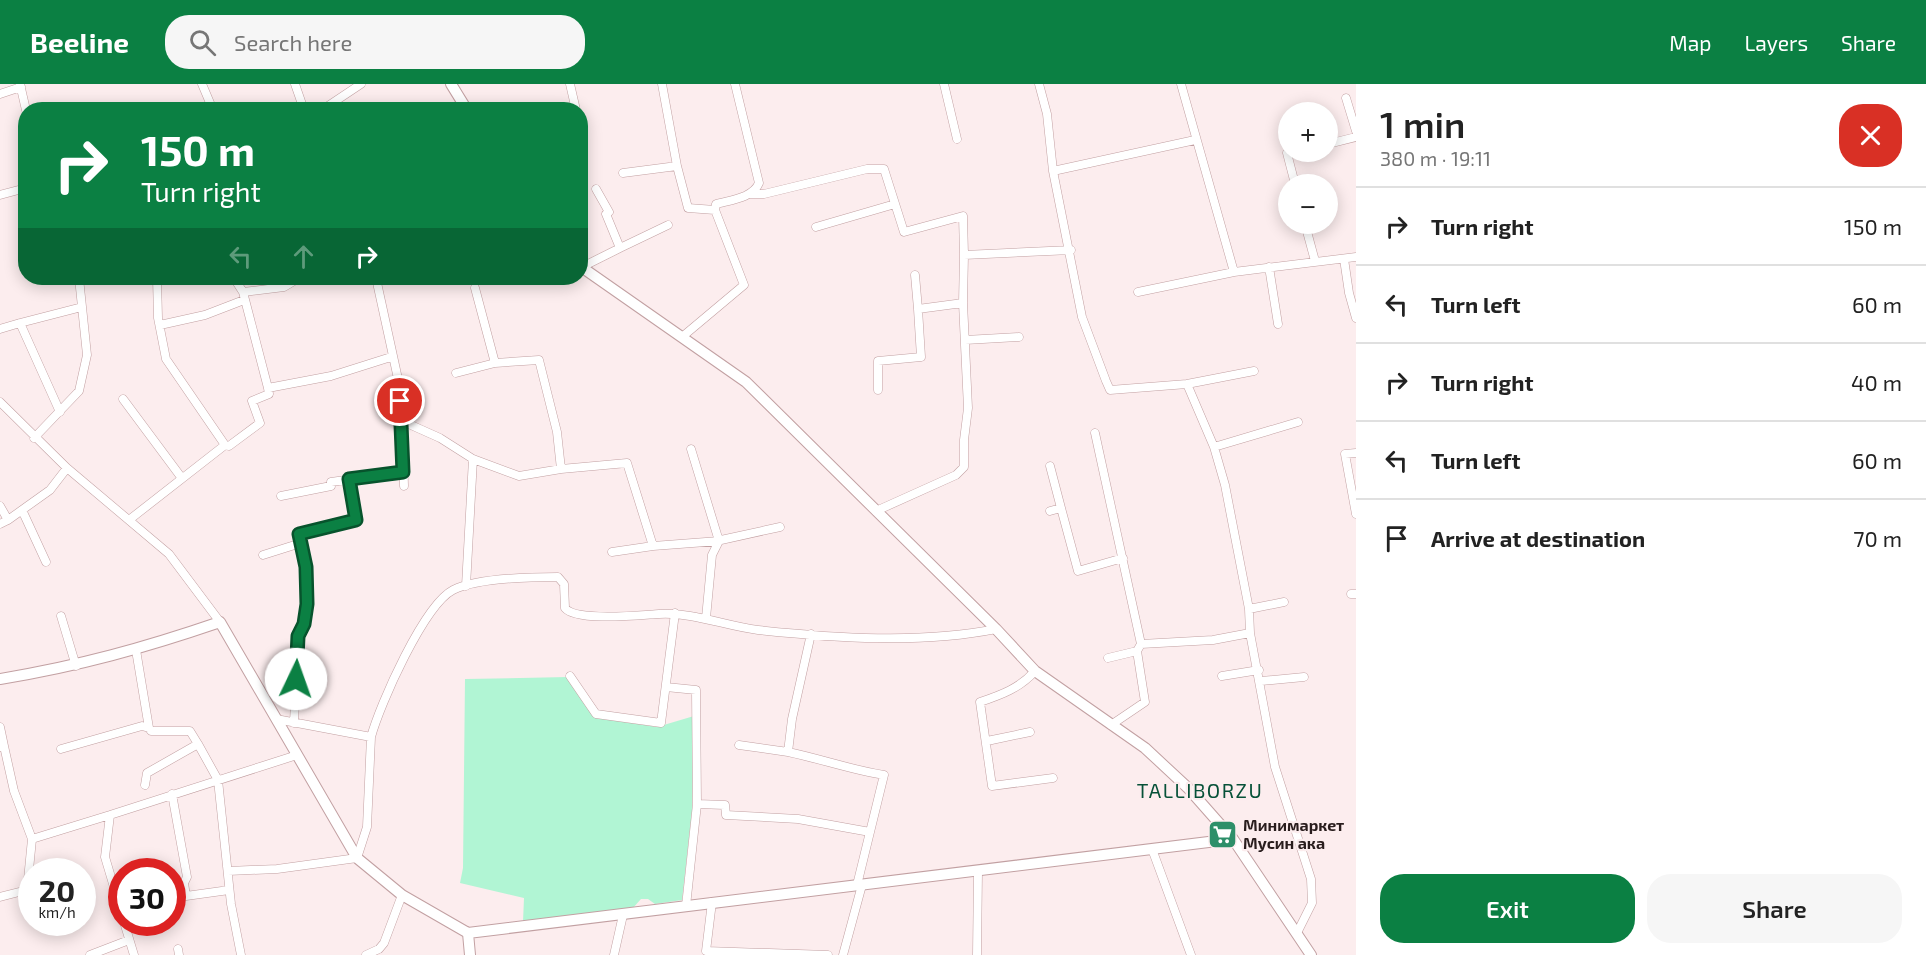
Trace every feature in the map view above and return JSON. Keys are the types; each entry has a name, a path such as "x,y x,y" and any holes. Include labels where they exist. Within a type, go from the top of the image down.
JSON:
{"street":[{"path":"202,84 210,102"},
{"path":"295,84 301,102"},
{"path":"334,102 361,84"},
{"path":"451,84 462,102"},
{"path":"570,84 574,102"},
{"path":"662,84 677,166 688,208 715,210"},
{"path":"735,84 759,183 757,189 750,194"},
{"path":"944,84 957,139"},
{"path":"1039,84 1047,114 1053,171 1071,250 1082,316 1110,390 1187,384 1254,371"},
{"path":"1181,84 1234,272"},
{"path":"0,94 21,85 24,102"},
{"path":"1347,98 1356,131"},
{"path":"1338,142 1356,137"},
{"path":"1053,171 1195,140"},
{"path":"623,173 677,166"},
{"path":"682,337 744,285 715,210 716,204 750,194 765,194 867,169 884,170 904,232 963,216 963,303 968,408 962,471 876,511"},
{"path":"596,189 609,212 606,214 620,248"},
{"path":"0,195 18,191"},
{"path":"816,227 895,204"},
{"path":"588,264 668,225"},
{"path":"1308,234 1315,261"},
{"path":"964,255 1071,250"},
{"path":"1138,292 1234,272 1356,257"},
{"path":"1344,259 1349,293 1356,318"},
{"path":"1269,267 1278,324"},
{"path":"588,272 746,382 996,629 1035,671 1145,748 1162,764 1233,839 1298,931 1311,955"},
{"path":"878,390 878,361 921,357 915,275"},
{"path":"34,438 79,392 87,355 80,285"},
{"path":"157,285 160,325 166,359 225,445"},
{"path":"129,520 181,477 260,423 252,401 269,394 244,296 238,285"},
{"path":"160,325 205,315 244,296 287,285"},
{"path":"377,285 391,357 400,388 404,486"},
{"path":"475,288 495,363"},
{"path":"918,309 963,303"},
{"path":"0,329 82,307"},
{"path":"20,323 60,412"},
{"path":"965,340 1019,337"},
{"path":"268,388 332,376 391,357"},
{"path":"456,374 495,363 539,360 557,432 561,470"},
{"path":"1187,384 1214,447 1235,531 1250,609 1251,633 1275,767 1311,879 1312,903 1298,931"},
{"path":"123,399 181,477"},
{"path":"0,402 34,438 169,554 220,622 357,858 402,896 468,933 1233,839"},
{"path":"402,422 440,438 473,459 519,476 627,463 653,546"},
{"path":"1214,447 1298,422"},
{"path":"1095,433 1123,558 1139,647 1145,702 1111,724"},
{"path":"691,449 720,541 712,555 706,618"},
{"path":"1356,453 1345,454 1356,514"},
{"path":"466,586 473,459"},
{"path":"1050,466 1078,572 1123,558"},
{"path":"0,524 50,490 68,468"},
{"path":"281,496 331,486 331,482 403,472"},
{"path":"294,723 298,636 304,624 307,604 306,567 299,534 356,520 349,479"},
{"path":"0,506 8,520"},
{"path":"1050,511 1061,508"},
{"path":"22,510 46,562"},
{"path":"612,552 653,546 720,541 780,527"},
{"path":"263,555 301,543"},
{"path":"357,858 367,828 371,737 386,692 419,631 444,597 454,590 466,586 521,578 558,577 564,584 565,608 570,612 618,616 675,613 756,630 811,634 961,636 996,629"},
{"path":"1250,609 1284,602"},
{"path":"570,676 596,714 661,723 675,613"},
{"path":"61,616 76,666"},
{"path":"0,679 76,666 136,650 220,622"},
{"path":"1108,658 1139,647 1213,640 1251,633"},
{"path":"788,752 792,719 811,634"},
{"path":"136,650 149,728"},
{"path":"1222,676 1259,670"},
{"path":"1035,671 1017,686 980,702 992,786 1053,778"},
{"path":"1261,681 1304,677"},
{"path":"666,687 696,690 697,804 686,906"},
{"path":"276,719 371,737"},
{"path":"61,749 142,726 152,731 172,733 190,731 218,780 229,890 241,955"},
{"path":"0,727 2,746 14,791 32,839 27,890 0,897"},
{"path":"987,741 1030,732"},
{"path":"145,785 147,773 198,744"},
{"path":"739,745 788,752 842,764 855,770 884,775 843,955"},
{"path":"32,839 297,755"},
{"path":"172,794 187,877 184,883 186,896 229,890"},
{"path":"697,804 724,805 726,815 798,819 870,832"},
{"path":"108,867 105,857 110,815"},
{"path":"1152,849 1191,955"},
{"path":"228,871 277,869 357,858"},
{"path":"977,955 978,871"},
{"path":"366,955 379,949 384,943 402,896"},
{"path":"712,903 705,953 828,955"},
{"path":"614,955 623,915"},
{"path":"468,933 470,955"},
{"path":"128,936 134,955"},
{"path":"90,955 129,940"}],"green space":[{"path":"568,677 595,717 657,727 694,716 692,811 682,900 655,904 648,899 641,899 632,909 523,922 524,898 460,883 463,868 465,679"}],"place":[{"name":"Минимаркет Мусин ака","path":"1222,834"}],"district":[{"name":"TALLIBORZU","path":"1200,791"}],"route":[{"path":"296,679 298,636 304,624 307,604 306,567 299,534 356,520 349,479 403,472 400,401"}]}
